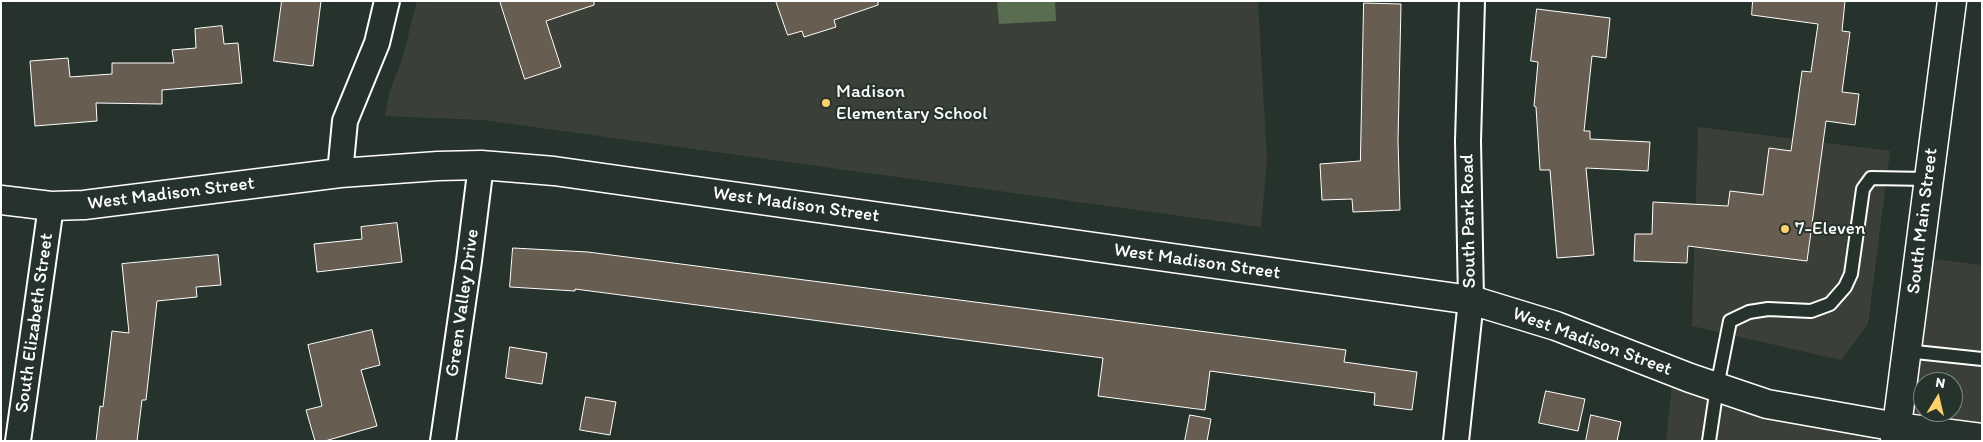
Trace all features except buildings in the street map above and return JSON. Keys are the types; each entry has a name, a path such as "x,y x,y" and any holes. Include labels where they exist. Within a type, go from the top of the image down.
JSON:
{"street":[{"path":"340,173 345,121 376,43 387,1"},
{"name":"South Park Road","path":"1456,441 1471,300 1468,141 1472,1"},
{"name":"South Main Street","path":"1896,434 1952,1"},
{"name":"West Madison Street","path":"1,200 51,206 84,205 340,173 438,166 481,165 554,171 1471,300 1556,326 1767,404 1896,434 1982,438"},
{"name":"Green Valley Drive","path":"443,441 481,165"},
{"name":"South Elizabeth Street","path":"18,441 51,206"}],"lane":[{"path":"1709,441 1730,320 1749,312 1768,309 1811,310 1830,304 1845,287 1851,274 1863,189 1871,178 1928,179"},
{"path":"1906,351 1982,359"}],"shaded area":[{"name":"Madison Elementary School","path":"417,1 1258,1 1267,160 1261,227 483,120 385,116 390,90 402,60"},
{"path":"1698,127 1890,151 1868,324 1841,360 1692,326"},
{"path":"1935,259 1982,265 1982,431 1911,422 1913,408 1913,422 1963,422 1963,372 1918,372"},
{"path":"1672,384 1874,438 1874,441 1666,441"}],"green space":[{"path":"997,1 1055,1 1056,21 999,24"}],"place":[{"name":"Madison Elementary School","path":"826,103"},
{"name":"7-Eleven","path":"1785,229"}]}
